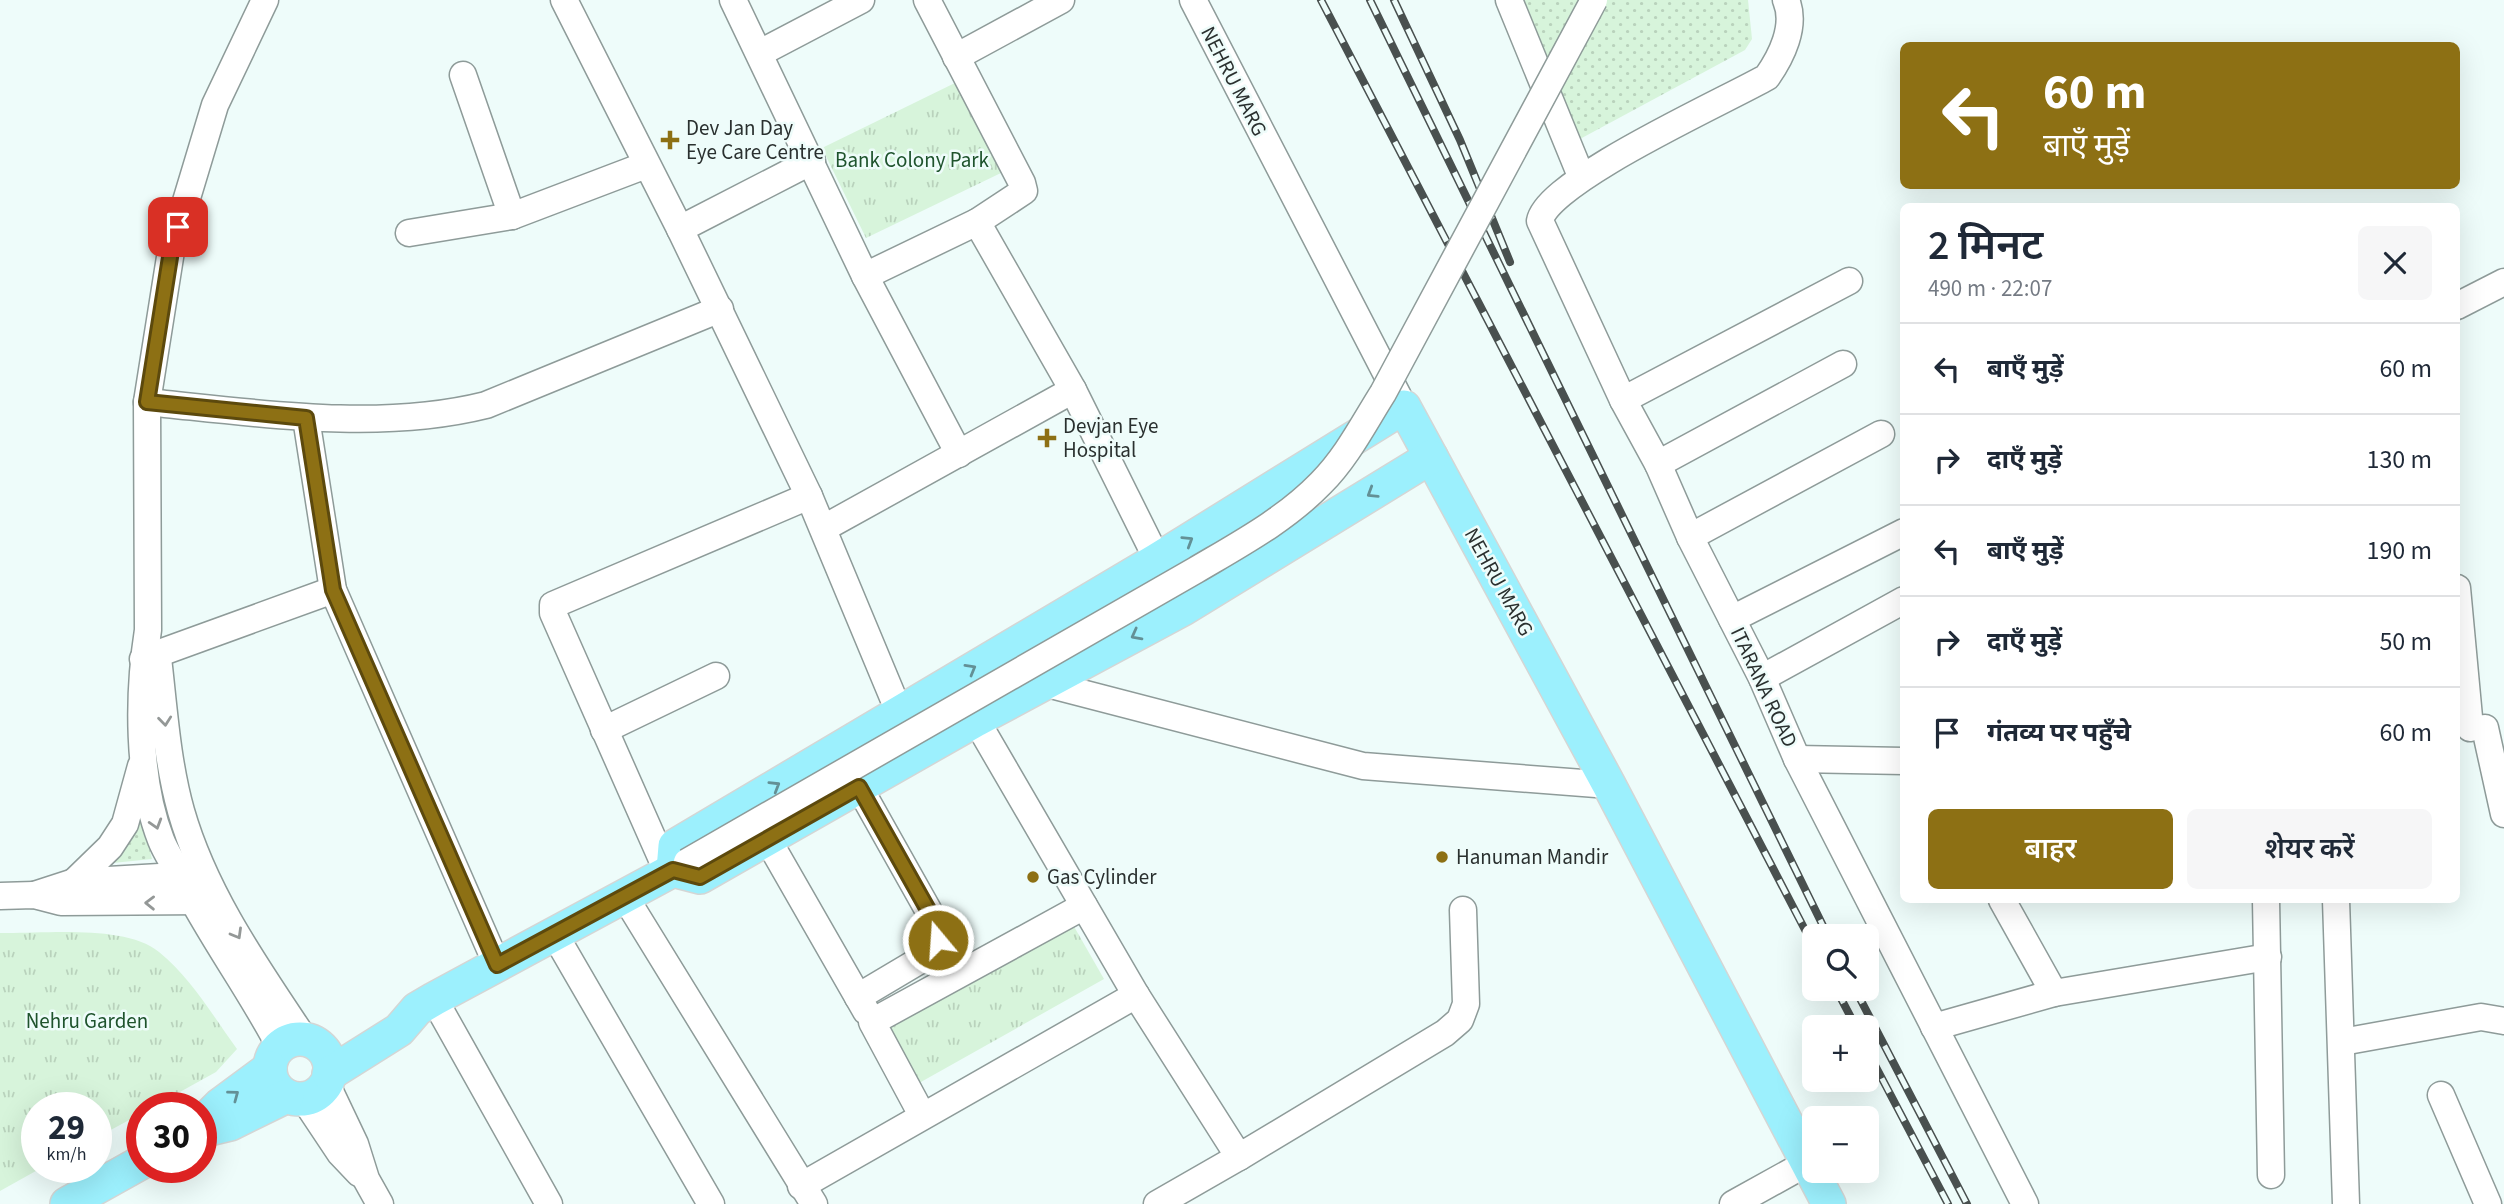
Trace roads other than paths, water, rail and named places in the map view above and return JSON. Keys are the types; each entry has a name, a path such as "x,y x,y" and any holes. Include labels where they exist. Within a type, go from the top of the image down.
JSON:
{"main road":[{"name":"NEHRU MARG","path":"1404,407 1609,785 1802,1153"},
{"path":"676,868 675,846 1157,560 1404,407"},
{"path":"676,868 700,877 768,840 976,720 1183,610 1431,457"},
{"path":"217,1127 230,1124 303,1069 392,1013 426,1004 676,868"},
{"path":"217,1108 303,1069"},
{"path":"67,1204 126,1171"},
{"name":"NEHRU MARG","path":"1818,1183 1829,1204"},
{"name":"NEHRU MARG","path":"1821,1183 1836,1204"}],"street":[{"path":"74,882 110,847 125,824 143,757 150,648 147,402 171,251 215,105 265,0"},
{"path":"564,0 720,309 824,528 917,755"},
{"path":"733,0 865,276 959,454"},
{"path":"760,53 861,0"},
{"path":"865,276 977,222 1024,191 927,0"},
{"path":"956,57 1061,0"},
{"name":"NEHRU MARG","path":"1193,0 1404,407"},
{"path":"1509,0 1581,176"},
{"path":"809,496 553,605 553,613 604,730 676,868 1196,570 1267,527 1323,482 1344,455 1383,393 1594,0"},
{"name":"ITARANA ROAD","path":"1786,0 1787,38 1779,60 1767,78 1581,176 1547,205 1540,221 1623,400 1658,464 1690,537 1762,678 1797,759 2025,1204"},
{"path":"463,75 512,216"},
{"path":"680,229 812,161"},
{"path":"409,233 512,216 646,165"},
{"path":"977,222 1073,390 1183,610"},
{"path":"1623,400 1849,281"},
{"path":"2460,304 2504,282"},
{"path":"147,402 306,418 429,415 486,405 720,309"},
{"path":"1658,464 1843,363"},
{"path":"824,528 1073,390"},
{"path":"306,418 333,590 497,965"},
{"path":"1690,537 1881,434"},
{"path":"1732,619 1900,534"},
{"path":"150,648 333,590"},
{"path":"1762,678 1900,602"},
{"path":"2460,608 2479,728 2504,814"},
{"path":"150,648 193,875 265,1018 355,1144 366,1179 380,1204"},
{"path":"604,730 716,676"},
{"path":"1047,684 1363,766 1609,785"},
{"path":"976,720 1136,995 1239,1157"},
{"path":"143,757 153,819 162,843 193,875"},
{"path":"1797,759 1900,761"},
{"path":"858,998 927,956 939,935 936,924 859,787"},
{"path":"768,840 922,1115"},
{"path":"34,895 74,882 193,875"},
{"path":"0,896 34,895 61,902 205,901"},
{"path":"625,897 808,1195 922,1115 1136,995"},
{"path":"2004,903 2054,993"},
{"path":"2266,903 2270,1175"},
{"path":"2336,903 2346,1204"},
{"path":"872,1022 1084,906"},
{"path":"1157,1204 1445,1033 1460,1020 1466,1004 1463,910"},
{"path":"555,935 711,1204"},
{"path":"1934,1027 2054,993 2268,957"},
{"path":"426,1004 549,1204"},
{"path":"2342,1042 2481,1017 2504,1021"},
{"path":"2441,1095 2488,1204"},
{"path":"1733,1204 1802,1166"}],"railway":[{"path":"1321,0 1802,924"},
{"path":"1370,0 1822,924"},
{"path":"1394,0 1460,140 1510,262"},
{"path":"1842,1001 1850,1015"},
{"path":"1861,1001 1967,1204"},
{"path":"1879,1073 1948,1204"}],"place":[{"name":"Dev Jan Day Eye Care Centre","path":"670,140"},
{"name":"Devjan Eye Hospital","path":"1047,438"},
{"name":"Hanuman Mandir","path":"1442,857"},
{"name":"Gas Cylinder","path":"1033,877"}],"park label":[{"name":"Bank Colony Park","path":"912,160"},
{"name":"Nehru Garden","path":"87,1021"}]}
